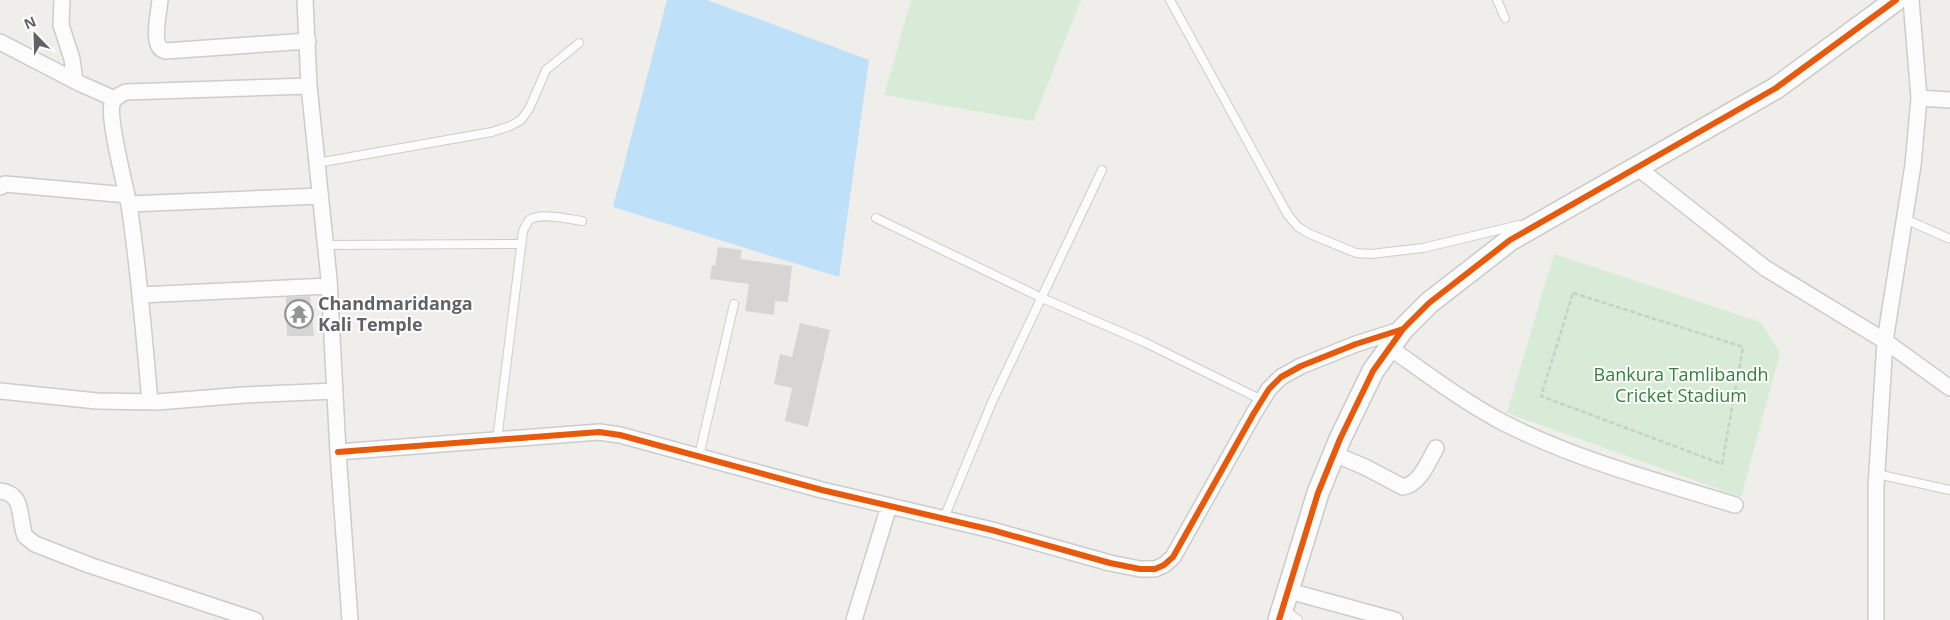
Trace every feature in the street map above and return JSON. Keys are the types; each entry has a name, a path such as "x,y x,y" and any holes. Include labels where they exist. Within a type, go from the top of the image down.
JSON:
{"street":[{"path":"62,0 61,25 72,59 75,81"},
{"path":"160,0 156,39 160,50 308,40"},
{"path":"305,0 309,86 329,286 350,620"},
{"path":"1395,620 1288,610 1318,493 1373,371 1403,329 1429,303 1510,240 1776,88 1896,0"},
{"path":"1876,620 1877,474 1885,341 1913,165 1919,98 1911,0"},
{"path":"0,42 75,81 115,99"},
{"path":"150,402 140,295 128,199 113,121 112,105 115,99 126,92 309,86"},
{"path":"1919,98 1950,100"},
{"path":"1638,168 1765,268 1885,341 1950,388"},
{"path":"0,187 5,184 128,199 320,196"},
{"path":"140,295 329,286"},
{"path":"338,452 599,432 620,435 822,490 992,530 1110,562 1140,569 1155,569 1164,566 1173,558 1254,413 1270,389 1281,378 1301,366 1356,344 1403,329"},
{"path":"1390,348 1460,397 1504,423 1547,443 1598,462 1735,505"},
{"path":"0,391 96,400 150,402 335,391"},
{"path":"1334,454 1365,467 1403,487 1410,486 1416,482 1436,448"},
{"path":"0,491 10,492 16,498 25,536 35,544 89,566 255,620"},
{"path":"854,620 889,506"}],"lane":[{"path":"1170,0 1288,216 1298,227 1356,253 1371,254 1423,248 1548,218"},
{"path":"1497,0 1505,18"},
{"path":"317,164 492,132 510,126 521,120 529,109 546,70 579,43"},
{"path":"944,518 992,402 1102,170"},
{"path":"497,440 523,230 528,221 534,217 544,216 582,221"},
{"path":"876,218 1042,298 1144,342 1262,400"},
{"path":"1905,219 1950,239"},
{"path":"326,245 521,244"},
{"path":"699,456 734,304"},
{"path":"1877,474 1950,490"}],"path":[{"path":"1573,293 1743,347 1722,464 1541,396 1573,293"}],"green space":[{"path":"911,0 1081,0 1033,121 884,95"},
{"name":"Bankura Tamlibandh Cricket Stadium","path":"1554,254 1761,322 1780,353 1741,497 1507,413"}],"water":[{"path":"667,0 707,0 869,60 839,277 613,207"}],"building":[{"path":"718,247 742,250 740,259 792,266 788,302 775,301 774,315 745,311 749,284 710,279 712,265 715,266"},
{"name":"Chandmaridanga Kali Temple","path":"310,296 314,336 287,336 286,297"},
{"path":"800,323 830,330 808,427 785,421 792,388 774,384 780,354 792,357"}],"cycle path":[{"path":"1279,620 1318,493 1340,439 1373,371 1403,329 1429,303 1510,240 1776,88 1896,0"},
{"path":"338,452 599,432 620,435 822,490 992,530 1110,563 1140,569 1155,569 1164,565 1173,557 1254,413 1269,389 1281,377 1301,366 1356,344 1403,329"}],"place":[{"name":"Chandmaridanga Kali Temple","path":"299,314"}]}
